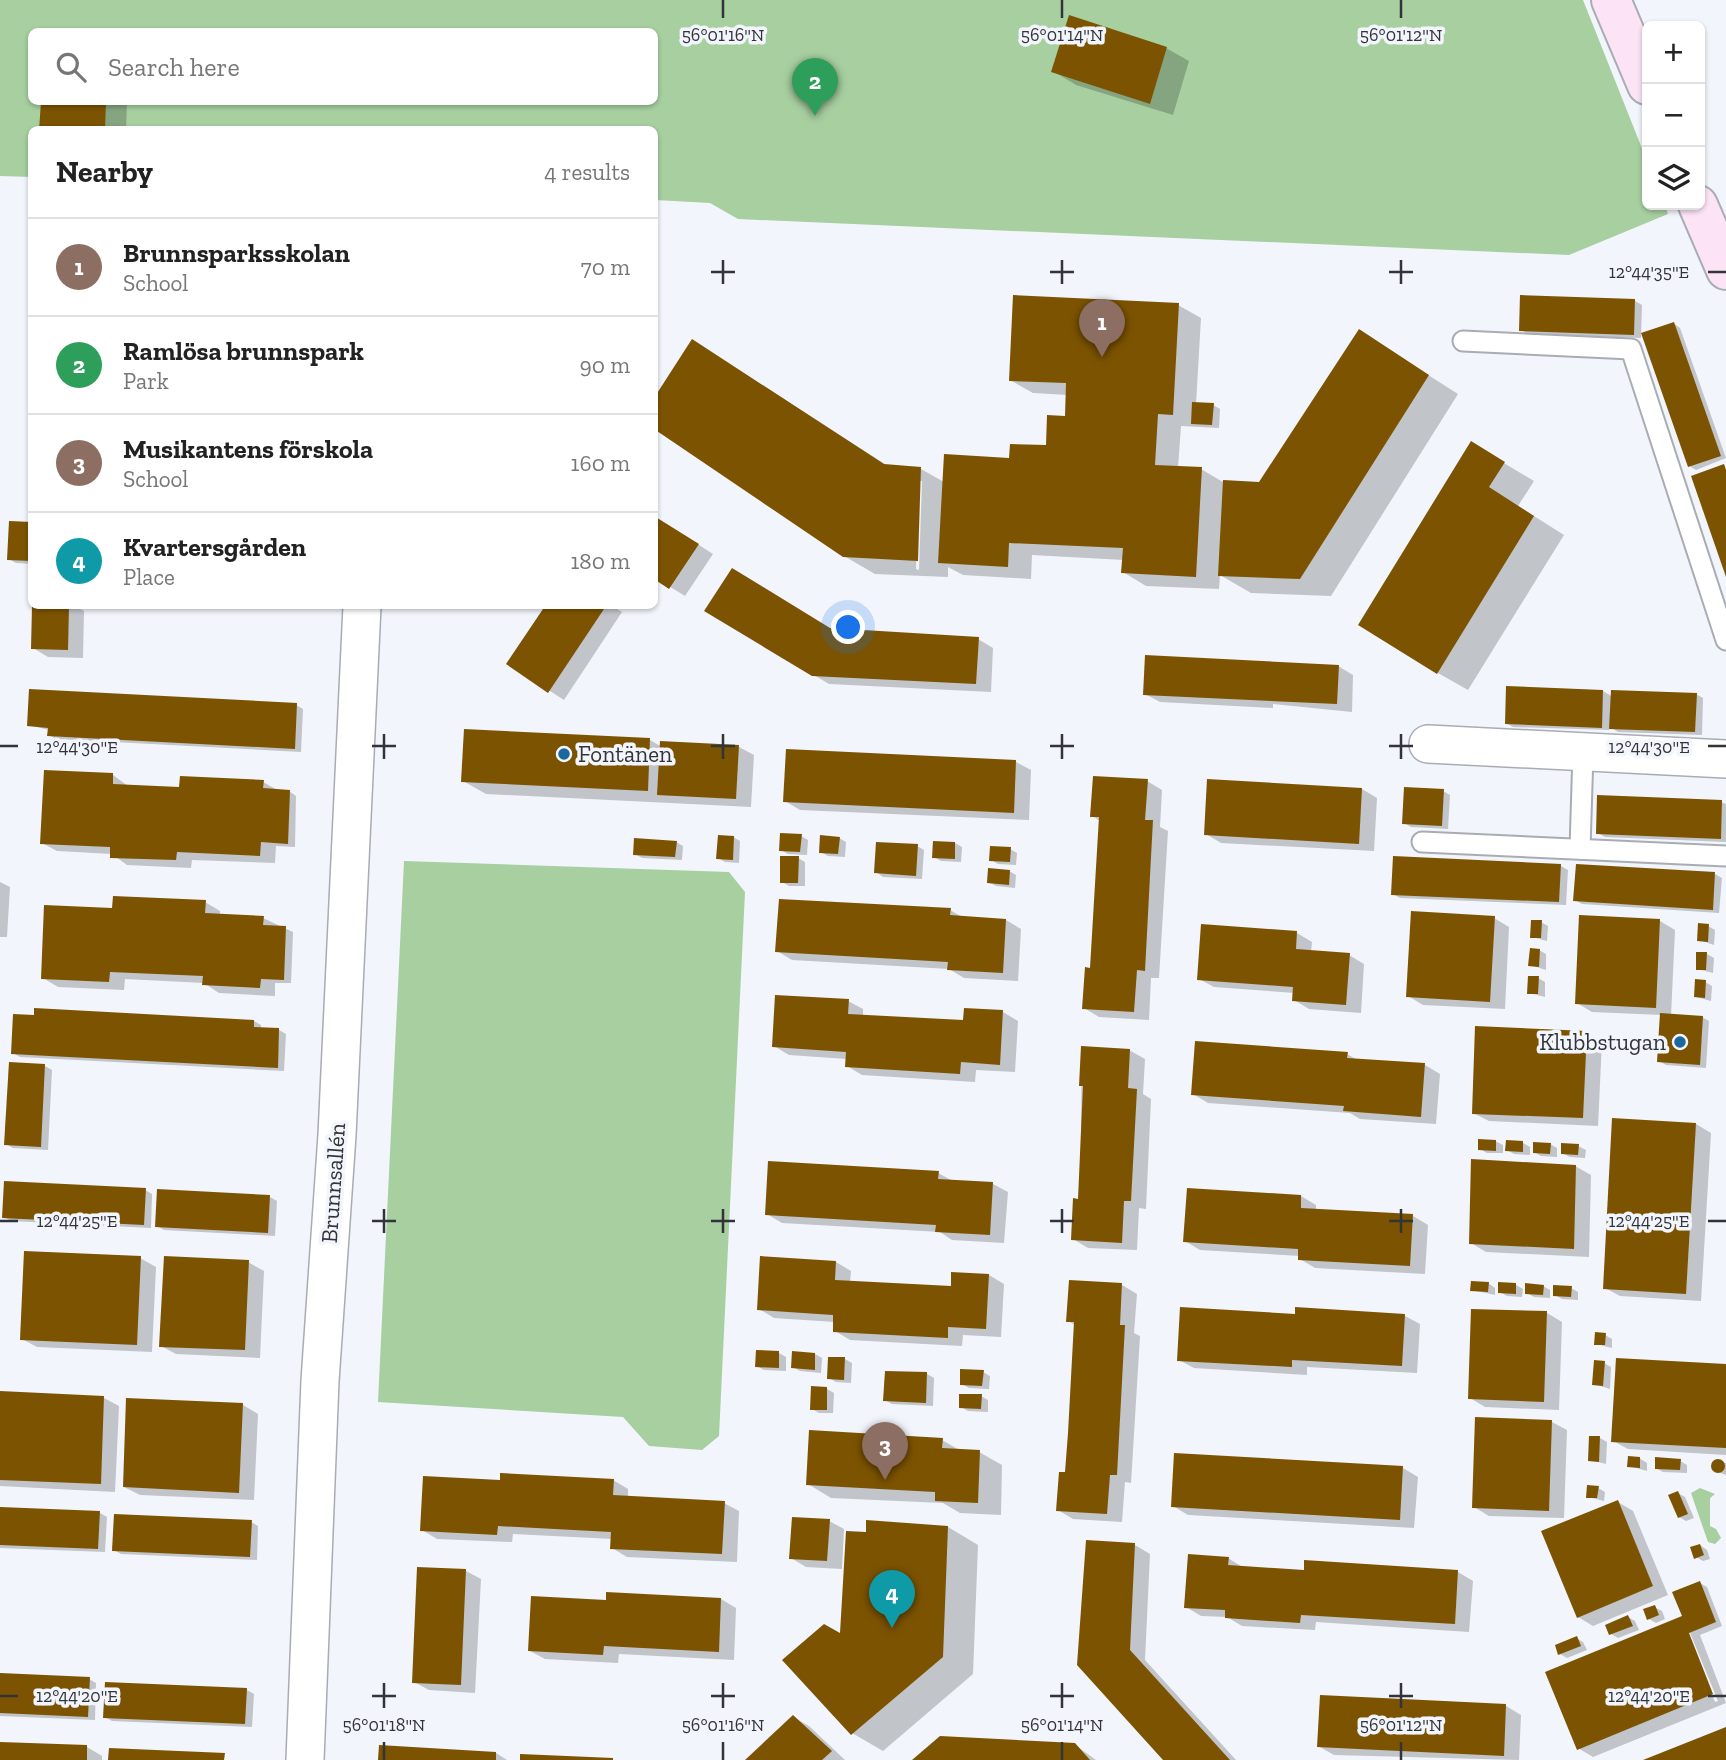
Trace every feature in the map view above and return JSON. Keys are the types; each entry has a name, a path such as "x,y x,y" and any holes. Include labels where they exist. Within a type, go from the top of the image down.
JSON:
{"street":[{"path":"1611,0 1647,84"},
{"path":"1700,210 1726,270"},
{"name":"Brunnsallén","path":"305,1760 319,1395 337,1135 362,609"},
{"path":"1428,744 1726,759"}],"lane":[{"path":"1463,341 1631,349 1726,640"},
{"path":"1580,849 1583,753"},
{"path":"1422,842 1726,856"}],"green space":[{"path":"0,0 1583,0 1642,148 1642,210 1667,210 1668,214 1569,255 738,219 710,203 658,200 658,126 28,126 28,177 0,176"},
{"path":"404,861 729,872 745,892 719,1436 702,1450 649,1446 623,1417 378,1402"},
{"path":"1700,1488 1715,1494 1710,1498 1710,1526 1716,1529 1721,1538 1715,1544 1708,1542 1691,1493"}],"building":[{"path":"1069,15 1167,47 1150,104 1051,72"},
{"path":"41,105 106,105 105,126 39,126"},
{"path":"1013,295 1179,303 1173,415 1158,414 1155,465 1202,467 1196,577 1121,573 1123,548 1009,543 1008,567 938,563 944,454 1009,458 1010,444 1046,445 1047,415 1065,416 1066,383 1009,381"},
{"path":"1520,295 1635,299 1634,335 1519,331"},
{"path":"1674,322 1721,456 1688,467 1641,333"},
{"path":"1359,329 1429,375 1300,579 1218,576 1223,480 1259,482"},
{"path":"692,339 884,464 921,467 918,561 843,557 658,432 658,392"},
{"path":"1192,402 1214,403 1212,425 1191,424"},
{"path":"1471,441 1505,462 1489,487 1534,516 1437,674 1358,625"},
{"path":"1724,464 1726,470 1726,577 1691,476"},
{"path":"658,518 699,544 669,589 658,582"},
{"path":"9,521 28,522 28,561 7,560"},
{"path":"732,568 830,628 979,637 976,684 812,676 704,611"},
{"path":"32,609 69,609 68,650 31,649"},
{"path":"543,609 604,609 548,693 506,664"},
{"path":"1145,655 1339,665 1337,704 1143,695"},
{"path":"1506,686 1603,690 1602,728 1505,724"},
{"path":"29,689 297,703 295,749 47,736 48,728 27,726"},
{"path":"1611,690 1697,693 1695,732 1609,729"},
{"path":"464,729 650,738 648,791 461,782"},
{"path":"660,741 739,745 736,799 657,795"},
{"path":"786,749 1016,760 1014,813 783,802"},
{"path":"44,770 113,773 113,784 179,787 180,776 264,780 263,788 290,790 288,844 261,842 260,856 177,852 176,860 110,858 110,847 40,844"},
{"path":"1093,776 1148,779 1145,820 1153,820 1145,971 1137,970 1134,1012 1082,1009 1085,967 1090,968 1099,817 1090,817"},
{"path":"1207,779 1362,788 1359,844 1204,835"},
{"path":"1404,787 1444,789 1442,826 1402,824"},
{"path":"1597,795 1722,800 1721,839 1596,834"},
{"path":"780,833 802,834 800,852 779,851"},
{"path":"718,835 734,836 733,860 716,859"},
{"path":"820,835 840,837 838,854 819,853"},
{"path":"634,838 677,841 675,857 633,855"},
{"path":"933,841 955,842 955,859 932,858"},
{"path":"876,842 918,844 916,876 874,873"},
{"path":"990,846 1011,847 1010,862 989,861"},
{"path":"780,856 799,856 798,883 780,883"},
{"path":"1393,856 1561,864 1559,902 1391,895"},
{"path":"1576,864 1715,872 1713,910 1573,901"},
{"path":"988,868 1010,870 1009,885 987,883"},
{"path":"113,896 206,900 205,913 264,916 263,925 286,926 284,980 261,979 260,988 202,985 203,976 110,972 109,982 41,979 44,905 112,908"},
{"path":"779,899 951,908 950,915 1006,919 1003,973 947,970 948,962 775,952"},
{"path":"1411,911 1495,916 1490,1002 1406,997"},
{"path":"1579,915 1660,919 1656,1008 1575,1004"},
{"path":"1531,920 1542,920 1541,938 1530,938"},
{"path":"1698,923 1709,924 1708,942 1697,941"},
{"path":"1201,924 1297,931 1296,949 1350,953 1346,1005 1292,1001 1293,987 1197,980"},
{"path":"1530,948 1540,949 1539,967 1528,966"},
{"path":"1696,952 1707,952 1706,970 1696,970"},
{"path":"1528,976 1539,976 1538,994 1527,994"},
{"path":"1695,979 1706,980 1705,998 1694,997"},
{"path":"775,995 849,999 848,1014 963,1020 964,1008 1003,1010 1000,1065 961,1062 960,1074 845,1067 846,1052 772,1047"},
{"path":"34,1008 254,1020 254,1027 279,1028 278,1068 11,1054 13,1014 34,1015"},
{"name":"Klubbstugan","path":"1660,1013 1703,1016 1700,1065 1657,1062"},
{"path":"1475,1026 1587,1031 1583,1118 1472,1114"},
{"path":"1195,1041 1348,1052 1347,1058 1425,1063 1421,1117 1343,1111 1344,1106 1191,1095"},
{"path":"1081,1046 1130,1049 1128,1088 1137,1089 1131,1201 1124,1201 1122,1243 1071,1240 1073,1198 1078,1199 1083,1086 1079,1086"},
{"path":"9,1062 45,1064 41,1147 4,1145"},
{"path":"1612,1118 1696,1123 1686,1294 1603,1289"},
{"path":"1478,1139 1496,1140 1496,1151 1478,1150"},
{"path":"1506,1140 1523,1141 1523,1152 1505,1151"},
{"path":"1533,1142 1551,1143 1550,1154 1533,1153"},
{"path":"1561,1143 1579,1144 1578,1155 1561,1154"},
{"path":"1471,1159 1576,1165 1574,1249 1469,1244"},
{"path":"768,1161 939,1171 938,1179 993,1182 990,1235 935,1232 936,1225 765,1215"},
{"path":"4,1181 146,1188 144,1225 2,1218"},
{"path":"1187,1188 1301,1195 1301,1208 1413,1214 1410,1266 1298,1260 1298,1249 1183,1242"},
{"path":"157,1189 270,1195 268,1233 155,1227"},
{"path":"24,1251 141,1256 137,1345 20,1340"},
{"path":"164,1256 249,1260 245,1350 159,1347"},
{"path":"760,1256 836,1261 835,1280 951,1286 951,1272 989,1274 986,1329 948,1327 948,1338 833,1332 833,1315 757,1310"},
{"path":"1069,1280 1122,1283 1120,1325 1125,1325 1117,1475 1110,1475 1107,1514 1056,1511 1059,1472 1065,1472 1068,1433 1074,1322 1066,1322"},
{"path":"1471,1281 1489,1282 1488,1292 1470,1291"},
{"path":"1498,1282 1516,1283 1516,1294 1498,1293"},
{"path":"1525,1283 1544,1285 1543,1295 1525,1294"},
{"path":"1553,1285 1572,1286 1571,1297 1553,1296"},
{"path":"1180,1307 1295,1314 1295,1307 1405,1314 1402,1366 1292,1360 1292,1367 1177,1361"},
{"path":"1471,1309 1547,1311 1544,1402 1468,1399"},
{"path":"1595,1332 1606,1333 1605,1345 1594,1345"},
{"path":"756,1350 779,1351 779,1368 755,1367"},
{"path":"792,1351 815,1353 815,1370 791,1368"},
{"path":"828,1357 845,1357 844,1380 827,1379"},
{"path":"1616,1358 1726,1364 1726,1448 1611,1442"},
{"path":"1594,1360 1605,1361 1603,1386 1592,1385"},
{"path":"960,1369 984,1370 982,1386 960,1385"},
{"path":"885,1371 927,1372 926,1403 883,1401"},
{"path":"811,1386 827,1387 827,1410 810,1410"},
{"path":"0,1391 104,1396 101,1484 0,1480"},
{"path":"959,1394 982,1394 981,1409 959,1408"},
{"path":"126,1398 243,1403 239,1493 123,1487"},
{"path":"1475,1417 1552,1420 1549,1511 1472,1508"},
{"path":"809,1430 943,1438 942,1448 980,1450 978,1503 935,1501 935,1492 806,1485"},
{"path":"1589,1436 1600,1436 1599,1462 1588,1461"},
{"path":"1174,1453 1403,1466 1400,1520 1171,1507"},
{"path":"1628,1456 1640,1457 1640,1468 1627,1467"},
{"path":"1655,1457 1681,1459 1680,1470 1655,1469"},
{"path":"1715,1459 1721,1459 1725,1466 1721,1473 1715,1473 1711,1469 1711,1463"},
{"path":"500,1473 614,1479 613,1495 725,1501 722,1554 610,1549 611,1532 498,1526 497,1535 420,1531 423,1476 500,1480"},
{"path":"1587,1485 1599,1486 1597,1498 1586,1498"},
{"path":"1678,1491 1688,1514 1678,1518 1668,1495"},
{"path":"1618,1500 1653,1586 1577,1618 1541,1531"},
{"path":"0,1507 100,1511 98,1549 0,1545"},
{"path":"114,1514 252,1520 250,1557 112,1551"},
{"path":"792,1517 830,1519 827,1561 789,1559"},
{"path":"866,1520 948,1526 943,1657 851,1735 782,1660 824,1624 840,1633 846,1531 866,1532"},
{"path":"1086,1540 1135,1543 1130,1650 1230,1760 1163,1760 1077,1665"},
{"path":"1700,1544 1704,1555 1694,1559 1690,1547"},
{"path":"1188,1554 1229,1557 1228,1565 1304,1570 1304,1560 1458,1570 1455,1624 1301,1615 1300,1623 1225,1618 1225,1610 1184,1608"},
{"path":"417,1567 466,1569 461,1685 412,1683"},
{"path":"1700,1581 1716,1622 1689,1633 1713,1694 1577,1750 1545,1672 1682,1616 1672,1592"},
{"path":"606,1592 721,1598 719,1652 604,1646 603,1655 528,1651 531,1596 606,1600"},
{"path":"1655,1605 1659,1615 1647,1620 1643,1609"},
{"path":"1628,1615 1633,1626 1609,1635 1605,1625"},
{"path":"1577,1636 1581,1646 1558,1655 1555,1645"},
{"path":"0,1673 90,1677 88,1717 0,1713"},
{"path":"105,1682 247,1688 245,1724 103,1718"},
{"path":"1320,1695 1506,1704 1504,1756 1317,1747"},
{"path":"793,1715 832,1751 822,1760 745,1760"},
{"path":"1726,1727 1726,1760 1643,1760"},
{"path":"940,1736 1075,1743 1090,1760 912,1760"},
{"path":"0,1742 87,1745 87,1760 0,1760"},
{"path":"379,1745 496,1752 496,1760 378,1760"},
{"path":"109,1748 225,1753 224,1760 108,1760"},
{"path":"520,1754 613,1758 613,1760 520,1760"}],"place":[{"name":"Ramlösa brunnspark","path":"815,116"},
{"name":"Brunnsparksskolan","path":"1102,357"},
{"name":"Fontänen","path":"564,754"},
{"name":"Klubbstugan","path":"1680,1042"},
{"name":"Musikantens förskola","path":"885,1480"},
{"name":"Kvartersgården","path":"892,1628"}]}
